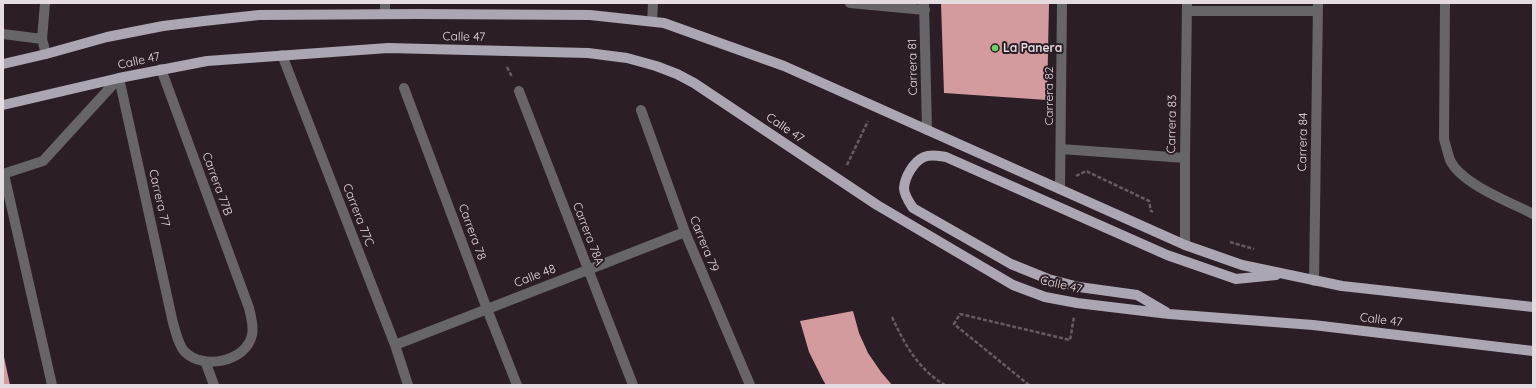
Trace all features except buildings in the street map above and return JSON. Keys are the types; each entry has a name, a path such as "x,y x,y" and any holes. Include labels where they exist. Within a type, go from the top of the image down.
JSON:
{"main road":[{"name":"Calle 47","path":"3,64 107,38 163,26 259,16 386,14 590,15 652,21 664,23 784,66 1185,245 1242,265 1342,286 1533,307"},
{"name":"Calle 47","path":"3,105 161,69 207,61 282,55 388,48 588,53 627,58 670,71 694,83 877,205 1012,285 1045,297 1077,303 1169,314 1314,325 1533,351"},
{"path":"1169,314 1137,295 1079,287 1048,279 1011,264 913,208 904,189 910,171 916,162 924,157 935,155 946,157 1167,255 1236,279 1285,274"}],"street":[{"path":"45,3 42,39 46,54"},
{"path":"385,3 386,14"},
{"path":"652,21 653,3"},
{"path":"850,3 924,7"},
{"name":"Carrera 82","path":"1060,189 1062,3"},
{"path":"1445,3 1444,139 1450,161 1457,171 1472,184 1533,214"},
{"name":"Carrera 81","path":"924,7 927,130"},
{"path":"1187,7 1318,7"},
{"name":"Carrera 83","path":"1185,245 1184,158 1187,7"},
{"name":"Carrera 84","path":"1314,281 1318,7"},
{"path":"3,34 42,39"},
{"name":"Carrera 77C","path":"282,55 395,345 408,385"},
{"name":"Carrera 77B","path":"161,69 250,308 253,323 252,336 242,351 228,359 216,362 205,361"},
{"path":"52,385 3,174 43,161 119,78"},
{"name":"Carrera 77","path":"119,78 174,323 184,351 190,356 205,361"},
{"name":"Carrera 78","path":"404,88 517,385"},
{"name":"Carrera 78A","path":"519,91 633,385"},
{"name":"Carrera 79","path":"641,110 685,232 750,385"},
{"path":"1061,149 1184,158"},
{"name":"Calle 48","path":"395,345 685,232"},
{"path":"205,361 214,385"}],"path":[{"path":"499,51 519,91"},
{"path":"839,180 875,106"},
{"path":"1061,172 1073,177 1086,171 1149,201 1151,211 1158,214"},
{"path":"1227,241 1256,250"},
{"path":"1029,385 954,324 960,314 1070,340 1077,303"},
{"path":"892,317 903,341 915,359 928,373 945,385"}],"place":[{"name":"La Panera","path":"995,48"}]}
